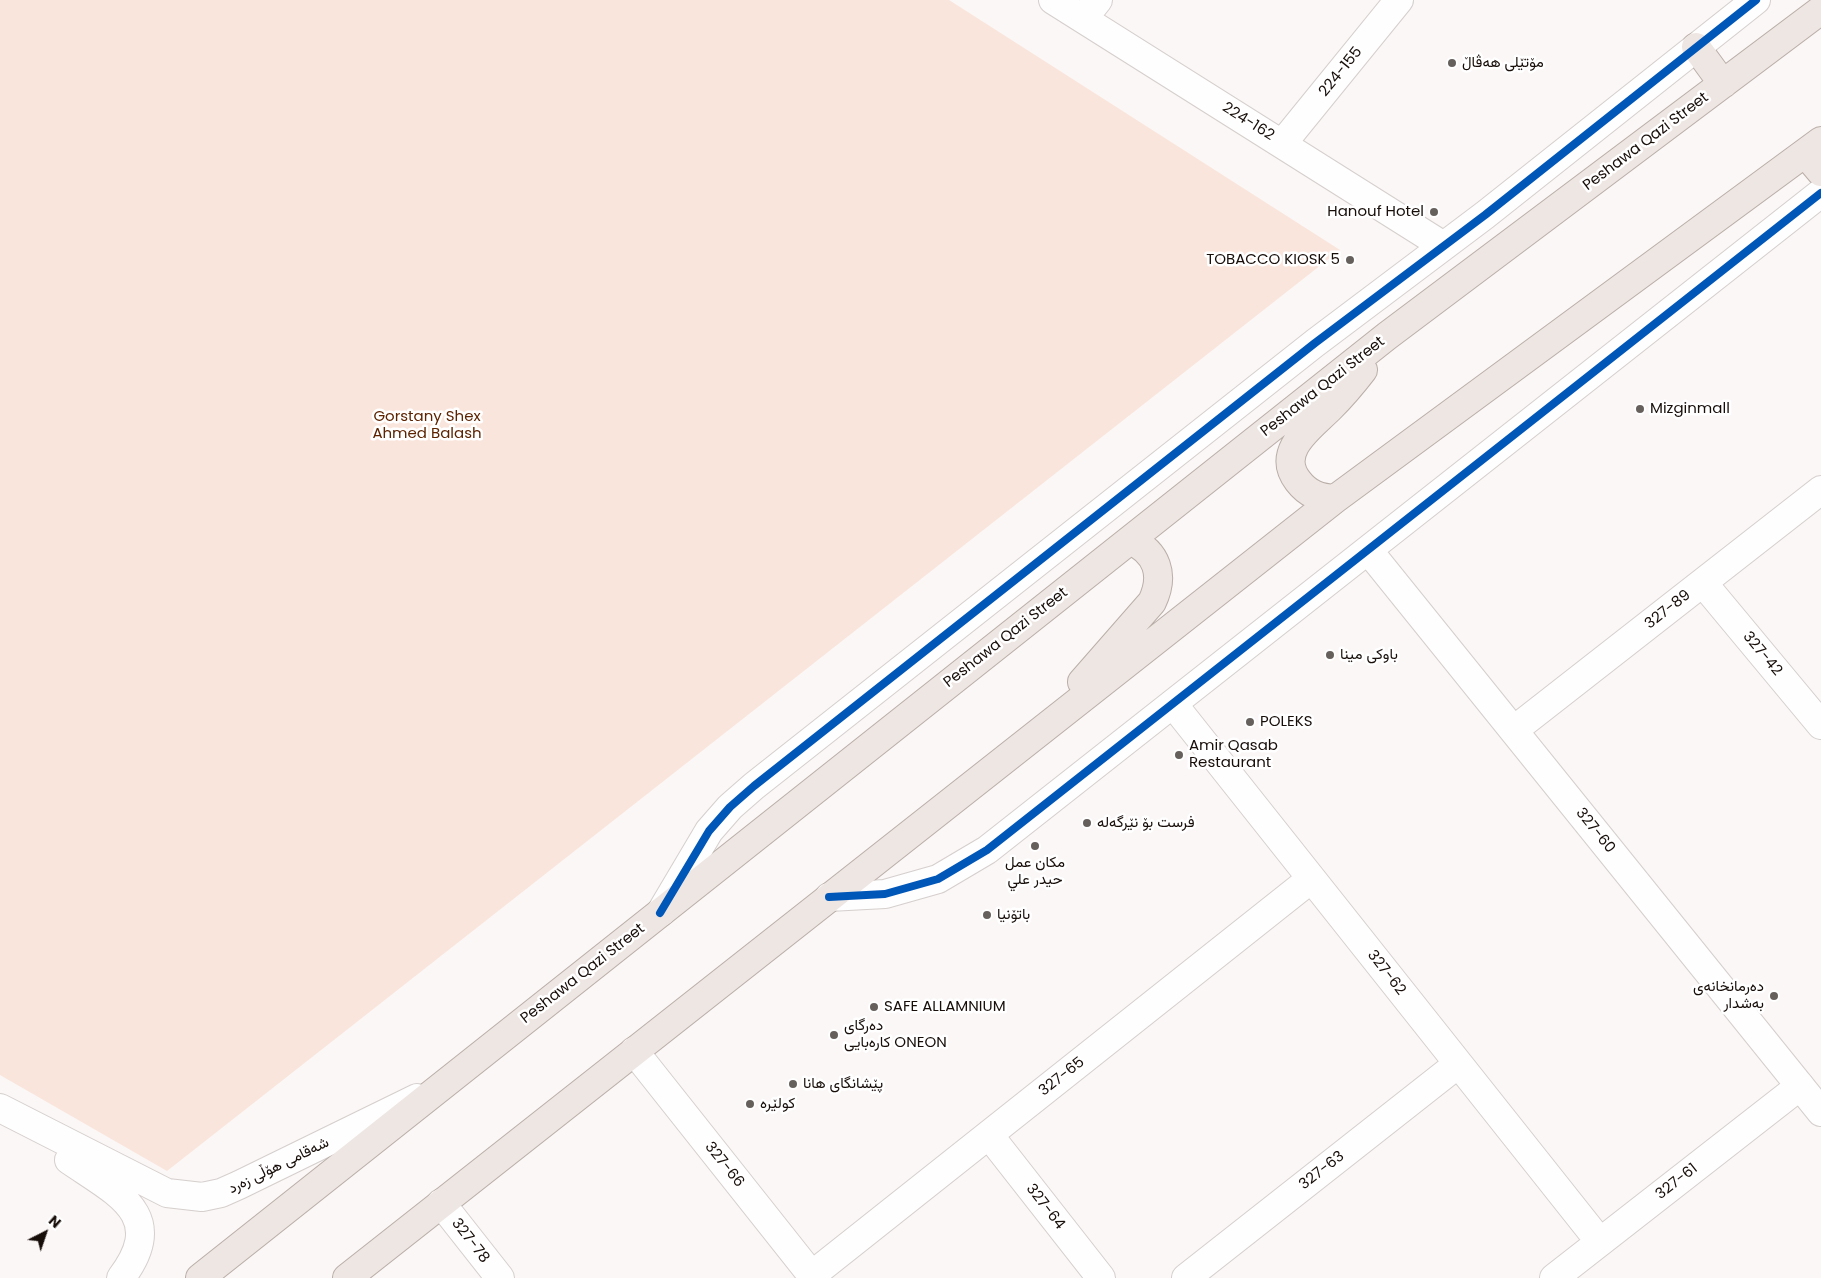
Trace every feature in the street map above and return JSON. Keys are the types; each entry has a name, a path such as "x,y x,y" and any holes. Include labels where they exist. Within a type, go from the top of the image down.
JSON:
{"highway":[{"name":"Peshawa Qazi Street","path":"200,1278 1387,336 1821,10"},
{"path":"1696,47 1723,84"},
{"path":"347,1278 1335,499 1816,155"},
{"path":"1335,499 1312,495 1295,478 1292,467 1294,444 1300,435 1350,386 1387,336"},
{"path":"1040,731 1152,602 1158,590 1157,565 1151,554 1142,545 1130,540"}],"street":[{"name":"224-162","path":"1053,0 1090,10 1282,144 1442,245"},
{"name":"224-155","path":"1282,144 1399,0"},
{"path":"660,913 709,831 736,802 1315,343 1442,245 1485,215 1756,0"},
{"path":"829,897 885,894 938,879 987,850 1821,193"},
{"name":"327-89","path":"1514,730 1821,490"},
{"name":"327-60","path":"1368,550 1821,1112"},
{"name":"327-42","path":"1703,583 1821,725"},
{"name":"327-62","path":"1173,704 1600,1242"},
{"name":"327-65","path":"813,1277 1311,879"},
{"name":"327-66","path":"634,1051 813,1277"},
{"name":"327-63","path":"1186,1278 1458,1064"},
{"name":"شەقامی هۆڵی زەرد","path":"0,1108 153,1187 182,1196 202,1197 221,1193 239,1186 446,1084"},
{"name":"327-61","path":"1554,1278 1800,1086"},
{"path":"0,1112 123,1198 132,1208 138,1220 140,1245 131,1264 121,1278"},
{"name":"327-64","path":"989,1135 1101,1278"},
{"name":"327-78","path":"441,1203 500,1278"}],"green space":[{"name":"Gorstany Shex Ahmed Balash","path":"0,0 949,0 1340,250 167,1171 0,1075"}],"cycle path":[{"path":"660,913 709,831 730,807 754,786 1315,343 1485,215 1756,0"},
{"path":"829,897 885,894 938,879 987,850 1821,193"}],"place":[{"name":"مۆتێلی هەڤاڵ","path":"1452,63"},
{"name":"Hanouf Hotel","path":"1434,212"},
{"name":"TOBACCO KIOSK 5","path":"1350,260"},
{"name":"Mizginmall","path":"1640,409"},
{"name":"باوکی مینا","path":"1330,655"},
{"name":"POLEKS","path":"1250,722"},
{"name":"Amir Qasab Restaurant","path":"1179,755"},
{"name":"فرست بۆ نێرگەلە","path":"1087,823"},
{"name":"مكان عمل حيدر علي","path":"1035,846"},
{"name":"باتۆنیا","path":"987,915"},
{"name":"دەرمانخانەی بەشدار","path":"1774,996"},
{"name":"SAFE ALLAMNIUM","path":"874,1007"},
{"name":"دەرگای کارەبایی ONEON","path":"834,1035"},
{"name":"پێشانگای هانا","path":"793,1084"},
{"name":"کولێرە","path":"750,1104"}]}
